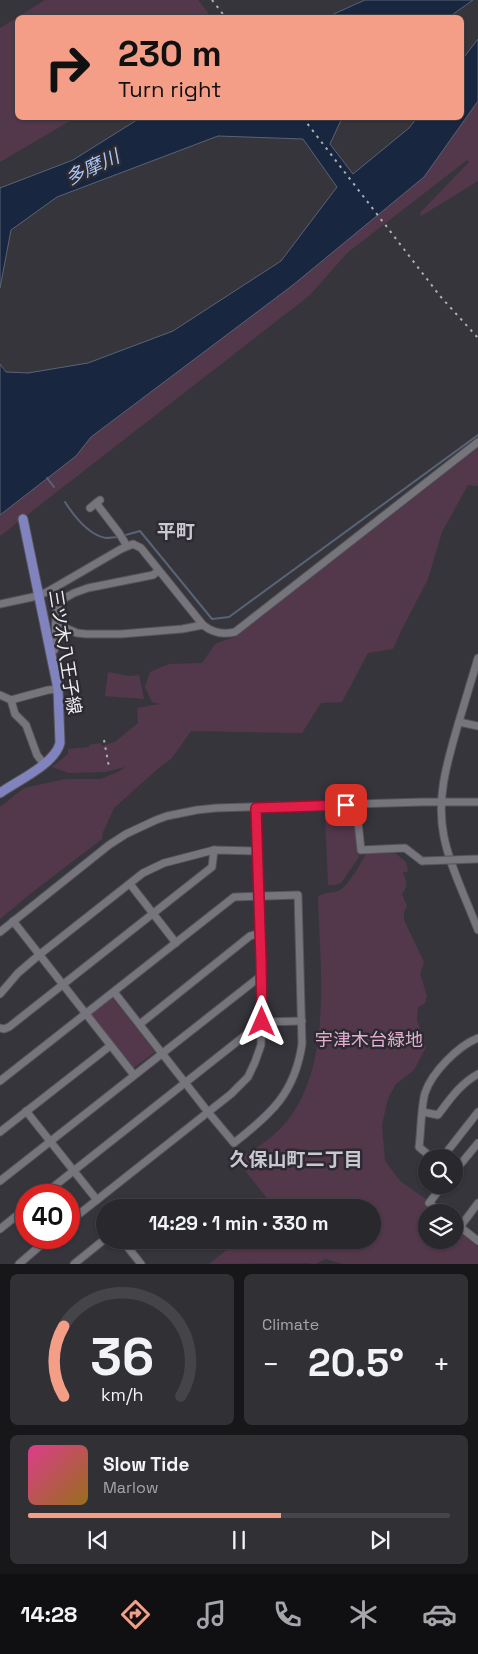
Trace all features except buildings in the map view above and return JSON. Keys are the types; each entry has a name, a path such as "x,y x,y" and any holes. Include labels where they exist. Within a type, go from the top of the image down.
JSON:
{"main road":[{"name":"三ツ木八王子線","path":"0,793 44,764 57,752 60,743 58,688 24,519"}],"street":[{"path":"0,604 47,592 126,544 133,544 138,545 203,624 212,631 223,634 230,633 240,629 478,442"},
{"path":"96,504 126,544"},
{"path":"51,654 55,649 57,608 63,600 88,588 153,575 158,571"},
{"path":"56,624 77,633 121,634 182,629 203,624"},
{"path":"478,658 448,759 441,803 444,839 458,881 475,914 478,930"},
{"path":"0,695 11,700 58,688"},
{"path":"11,700 16,714 26,725 37,754 44,764"},
{"path":"459,722 478,726"},
{"path":"0,932 109,845 143,825 167,816 197,810 423,802 478,802"},
{"path":"98,1199 240,1086 248,1077 258,1054 261,1045 262,975 256,808"},
{"path":"358,813 361,850 405,848 422,861 478,859"},
{"path":"0,994 18,973 39,955 143,873 164,864 214,850 257,851"},
{"path":"0,1028 8,1027 212,867 214,850"},
{"path":"130,884 176,942"},
{"path":"0,1081 234,897 298,895 302,1044 298,1067 287,1091 269,1114 234,1143 114,992"},
{"path":"13,921 134,1075"},
{"path":"140,1024 250,936 260,933"},
{"path":"0,1181 262,975"},
{"path":"57,1184 262,1022 302,1021"},
{"path":"421,1149 419,1147 425,1093 436,1073 455,1052 478,1038"},
{"path":"0,1132 110,1046"},
{"path":"423,1112 438,1114 454,1093 467,1080 478,1074"},
{"path":"26,1110 96,1199"},
{"path":"449,1149 478,1112"},
{"path":"463,1161 478,1143"},
{"path":"429,1204 428,1203 436,1194"},
{"path":"80,1213 96,1201"},
{"path":"463,1219 478,1204"},
{"path":"0,1229 15,1217"},
{"path":"463,1230 478,1241"},
{"path":"74,1264 96,1246"},
{"path":"19,1264 36,1249"},
{"path":"129,1249 141,1264"}],"green space":[{"path":"45,0 198,0 209,15 21,15"},
{"path":"15,19 15,120 72,120 0,162 0,28"},
{"path":"478,101 478,181 421,216 420,213 469,162 467,160 347,253 310,295 0,536 0,515 76,456 91,437 293,285 424,177"},
{"path":"478,448 478,486 468,485 442,532 428,579 393,649 368,653 342,702 321,703 302,733 191,731 172,758 114,808 103,832 102,839 0,919 0,807 24,788 66,779 101,779 120,771 125,767 105,772 69,773 52,767 68,754 68,749 89,747 89,745 101,743 102,746 115,742 138,723 137,708 160,704 152,702 145,687 150,672 169,664 202,663 215,644 237,636"},
{"path":"108,672 130,676 139,675 144,699 105,696"},
{"path":"355,813 359,857 341,883 328,885 325,814"},
{"name":"宇津木台緑地","path":"395,853 406,862 408,871 403,873 406,884 402,894 407,906 404,912 404,920 424,962 420,974 427,996 425,1003 418,1007 417,1020 426,1047 414,1070 396,1084 388,1098 382,1125 385,1161 400,1181 427,1200 426,1204 418,1204 418,1249 463,1249 463,1235 478,1247 478,1264 343,1264 326,1259 315,1264 209,1264 228,1249 381,1249 381,1199 268,1199 236,1159 248,1154 266,1141 289,1119 304,1092 314,1061 319,1028 321,960 318,897 344,887 366,854"},
{"path":"112,997 155,1052 132,1069 88,1015"}],"water":[{"path":"365,0 473,0 452,15 331,15"},
{"name":"多摩川","path":"478,39 478,101 424,177 293,285 91,437 76,456 0,515 0,364 6,372 28,373 88,363 173,331 281,261 337,187 303,139 218,136 57,197 11,230 0,288 0,188 73,160 137,120 341,120 330,144 353,174 409,128 415,120 464,120 464,57"}],"waterway":[{"path":"122,536 140,531 212,619 229,617 478,435"},
{"path":"47,478 54,487"},
{"path":"65,502 77,519 93,533 106,538 118,537"}],"railway":[{"path":"212,0 224,15"},
{"path":"305,120 440,296 478,338"},
{"path":"104,740 109,767"}],"district":[{"name":"平町","path":"176,531"},
{"name":"久保山町二丁目","path":"296,1159"}],"route":[{"path":"262,1022 256,808 346,805"}]}
